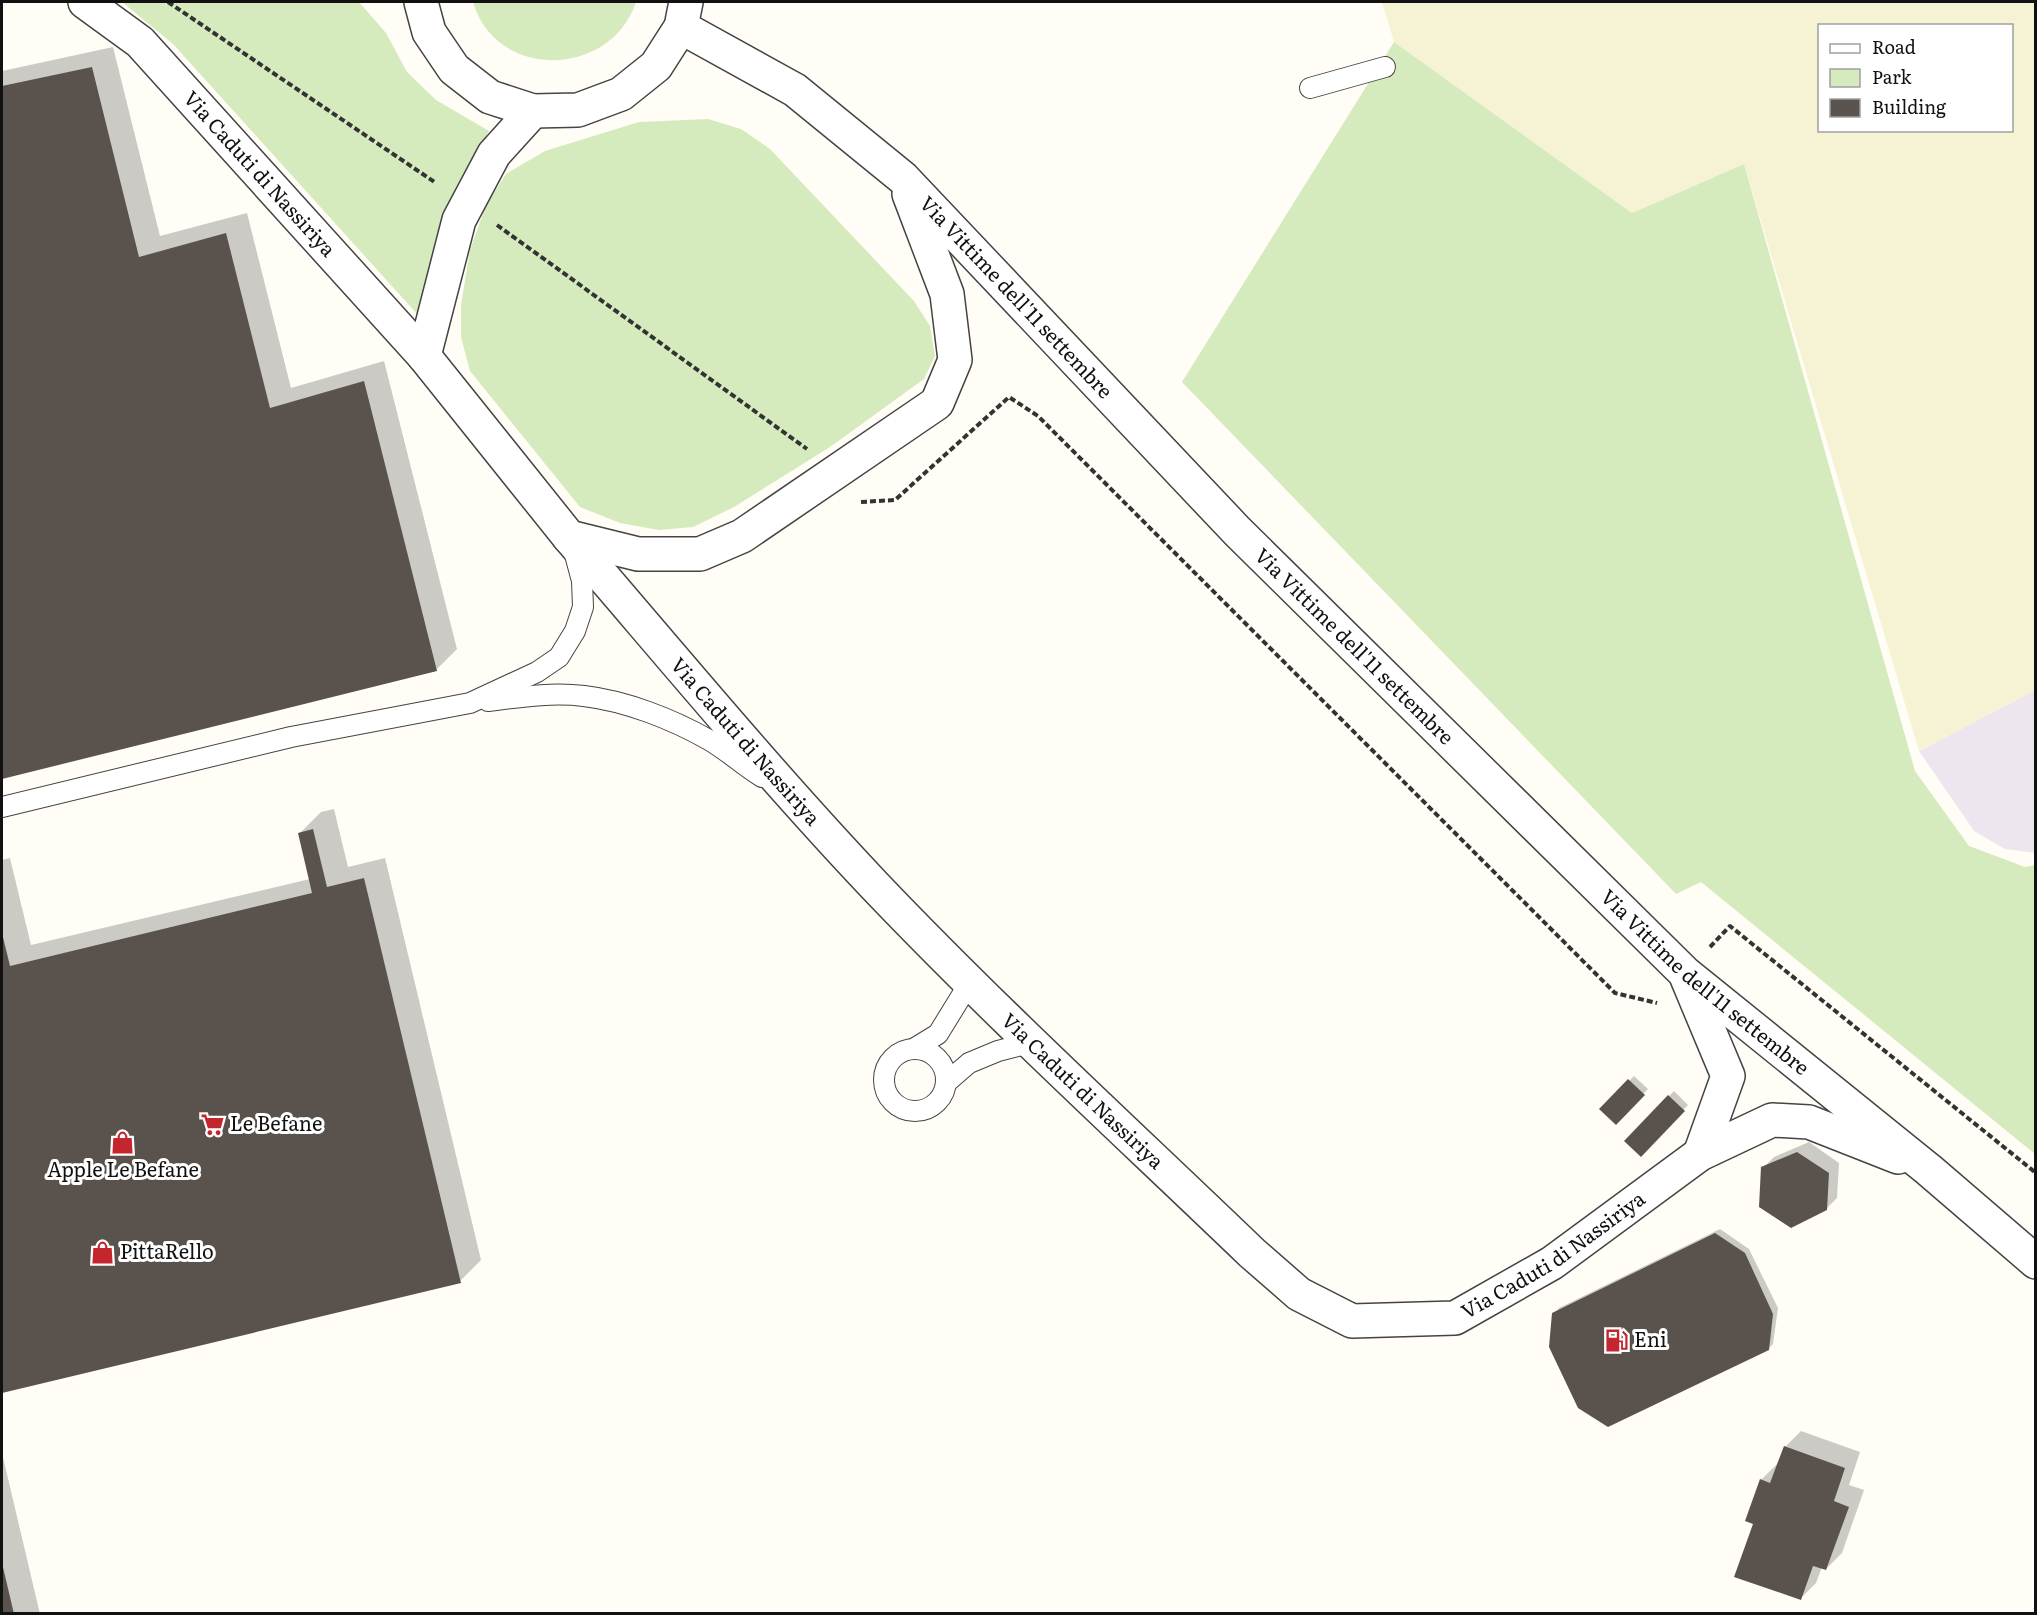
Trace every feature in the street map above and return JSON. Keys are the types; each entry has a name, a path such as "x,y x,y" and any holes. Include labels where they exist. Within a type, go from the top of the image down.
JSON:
{"street":[{"name":"Via Caduti di Nassiriya","path":"85,2 140,42 424,356 569,537 793,797 874,885 970,982 1252,1253 1299,1294 1352,1321 1455,1318 1552,1263 1700,1154 1772,1120 1809,1122 1929,1170"},
{"name":"Via Vittime dell'11 settembre","path":"421,2 429,32 454,69 490,96 533,111 578,110 621,94 656,66 683,14 795,90 903,178 1237,531 1685,973 1929,1170 2036,1262"},
{"path":"424,356 459,220 494,154 533,111"},
{"path":"569,537 638,554 700,554 742,536 937,403 955,360 947,294 903,178"},
{"path":"1685,973 1728,1076 1700,1154"}],"lane":[{"path":"1310,87 1385,67"},
{"path":"470,703 537,672 559,657 575,631 583,607 582,581 569,537"},
{"path":"2,807 291,737 470,703 544,694 584,696 622,704 661,717 710,741 793,797"},
{"path":"970,982 938,1034 915,1048 896,1055 890,1062 884,1081 890,1100 908,1111 930,1108 938,1102 947,1082 969,1063 998,1051 1033,1042"},
{"path":"915,1048 925,1050 940,1062 947,1082"}],"path":[{"path":"168,2 443,188"},
{"path":"492,222 812,452"}],"shaded area":[{"path":"1382,2 2035,2 2035,690 1919,751 1744,164 1632,213 1394,42"},
{"path":"2035,690 2035,853 2005,849 1974,831 1919,751"}],"green space":[{"path":"122,2 359,2 386,33 407,72 436,100 489,131 457,185 431,259 418,315 173,44"},
{"path":"473,2 636,2 623,27 603,45 580,56 554,60 528,57 505,46 486,28"},
{"path":"1394,42 1632,213 1744,164 1915,771 1969,846 2025,867 2035,865 2035,1154 1701,882 1676,894 1182,382"},
{"path":"708,119 741,129 770,149 914,301 930,326 935,356 924,379 830,447 734,507 693,527 659,530 620,523 580,507 470,371 461,337 461,305 470,250 486,205 506,174 545,151 639,122"}],"building":[{"path":"92,67 139,257 226,233 270,408 364,381 437,671 2,779 2,86"},
{"name":"Le Befane","path":"313,829 327,887 364,878 461,1283 2,1393 2,933 10,966 312,893 298,833"},
{"path":"1628,1079 1645,1095 1616,1125 1599,1109"},
{"path":"1668,1095 1685,1111 1641,1157 1624,1141"},
{"path":"1797,1152 1829,1173 1827,1210 1791,1228 1759,1207 1761,1167"},
{"path":"1715,1233 1745,1253 1773,1314 1769,1350 1608,1427 1578,1408 1549,1347 1552,1313"},
{"path":"1784,1446 1845,1468 1834,1501 1849,1507 1826,1570 1813,1566 1801,1600 1734,1577 1753,1524 1745,1521 1760,1479 1770,1483"},
{"path":"2,1563 14,1614 2,1614"}],"place":[{"name":"Le Befane","path":"212,1124"},
{"name":"Apple Le Befane","path":"123,1142"},
{"name":"PittaRello","path":"102,1252"},
{"name":"Eni","path":"1616,1340"}]}
